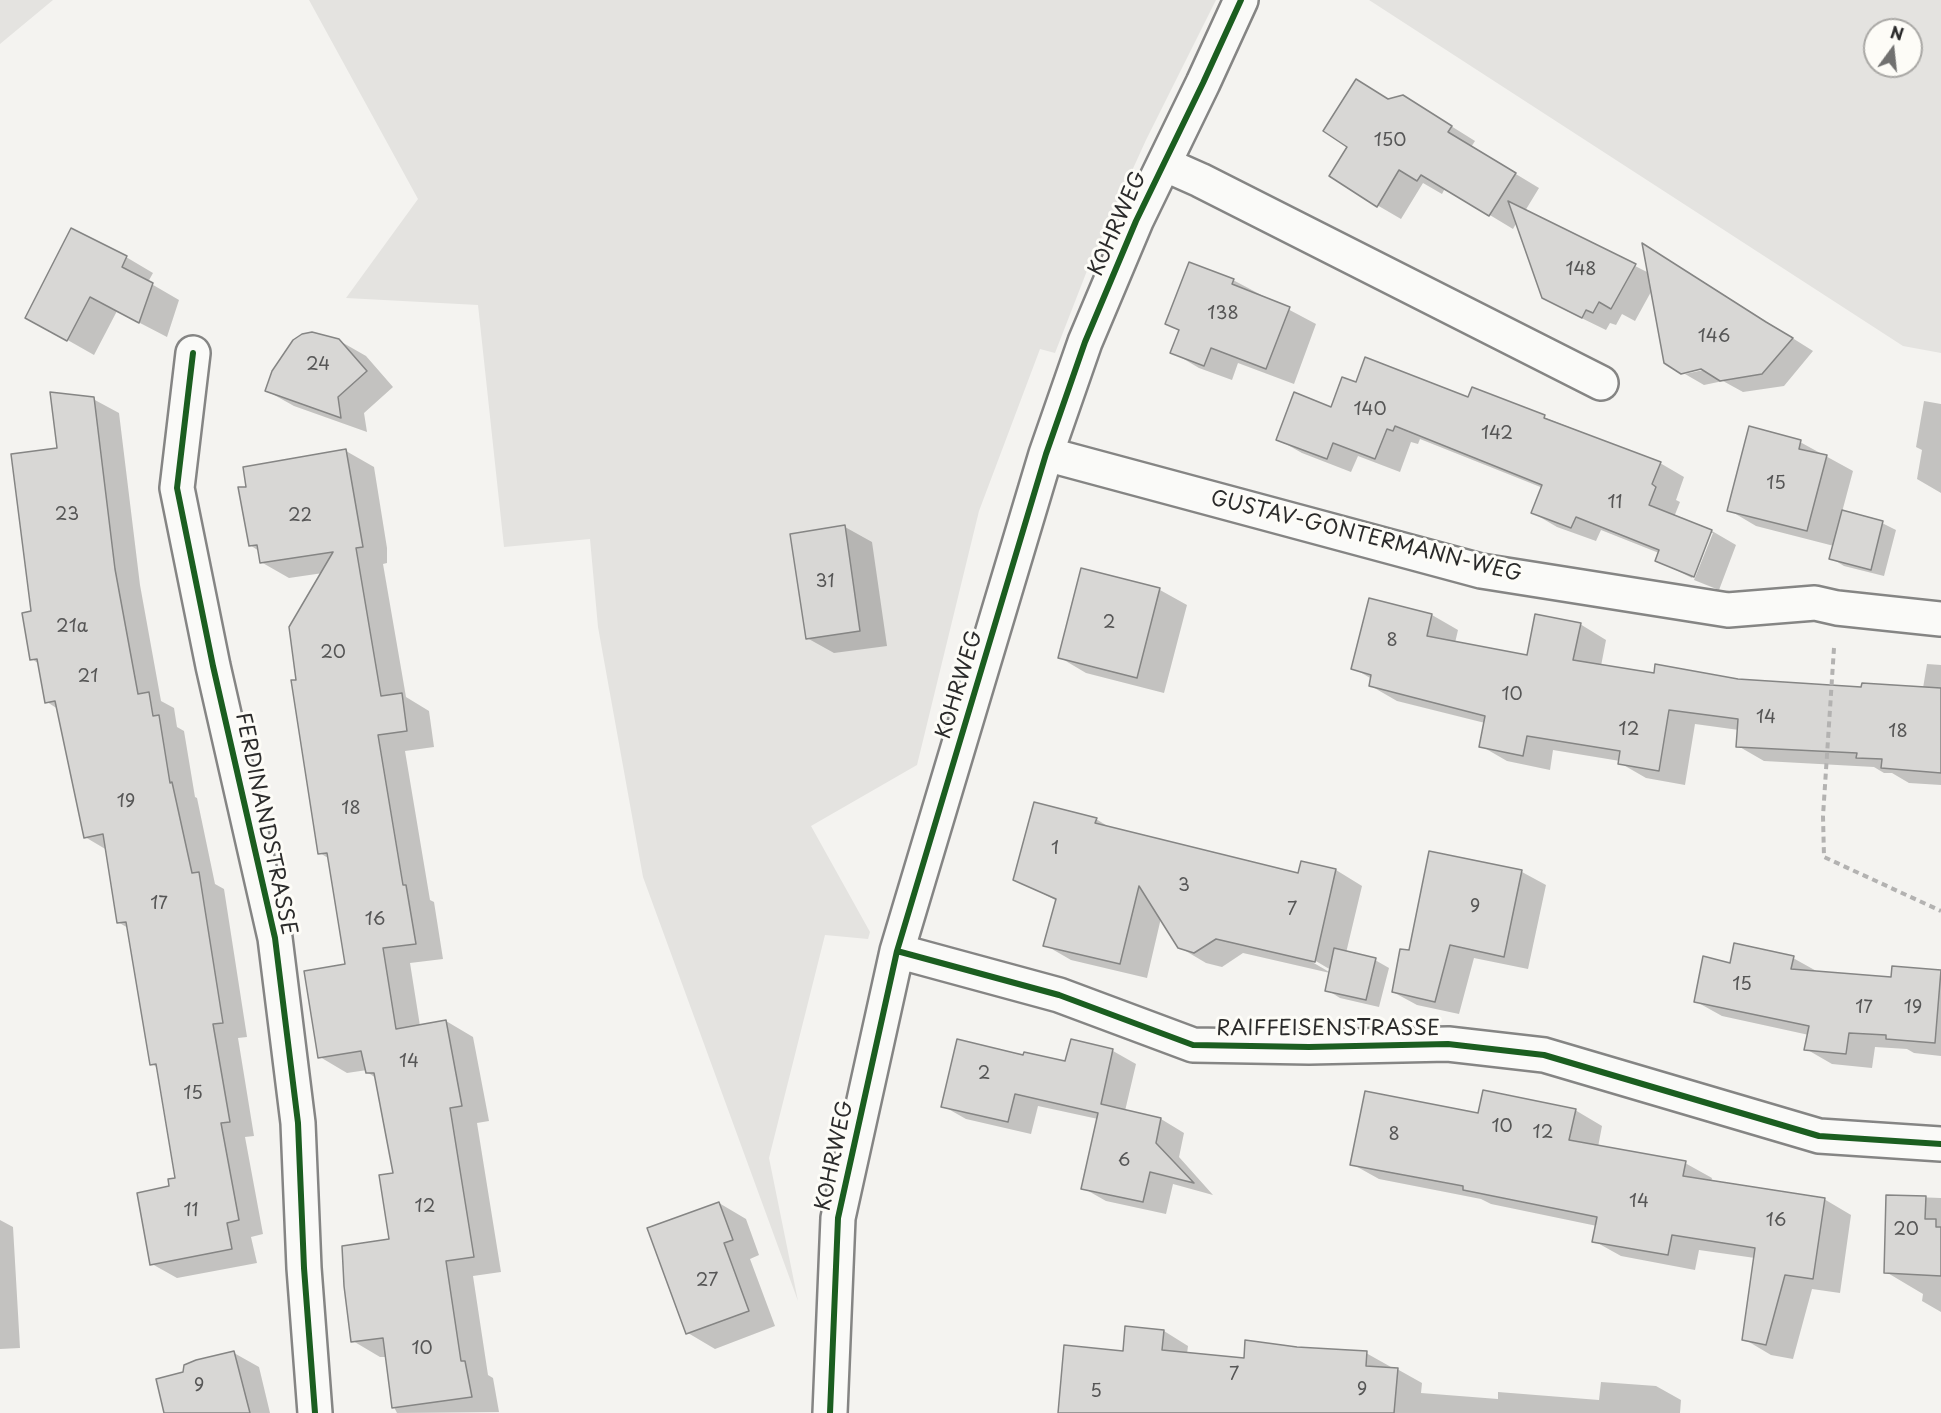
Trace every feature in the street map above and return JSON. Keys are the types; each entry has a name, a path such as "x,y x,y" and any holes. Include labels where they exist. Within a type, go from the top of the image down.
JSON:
{"street":[{"name":"KOHRWEG","path":"830,1413 838,1218 897,951 1046,454 1090,331 1136,221 1241,0"},
{"name":"KOHRWEG","path":"1164,164 1423,291 1601,383"},
{"name":"FERDINANDSTRASSE","path":"193,353 177,488 213,666 275,938 298,1123 304,1268 315,1413"},
{"name":"GUSTAV-GONTERMANN-WEG","path":"1046,454 1481,571 1728,610 1815,603 1837,608 1941,619"},
{"name":"RAIFFEISENSTRASSE","path":"897,951 1059,994 1193,1045 1309,1047 1448,1044 1544,1055 1819,1136 1941,1144"}],"path":[{"path":"1837,608 1823,816 1824,857 1941,911"}],"shaded area":[{"path":"0,0 53,0 0,44"},
{"path":"309,0 1216,0 1146,140 1090,263 1055,353 1040,349 979,511 917,765 811,826 870,932 868,939 825,935 769,1158 798,1301 643,877 598,627 590,539 504,547 478,305 346,298 418,199"},
{"path":"1369,0 1941,0 1941,353 1903,346"}],"building":[{"path":"1356,79 1388,99 1403,95 1452,126 1448,132 1516,173 1489,216 1421,175 1417,181 1399,170 1377,207 1329,176 1347,147 1323,131"},
{"path":"1508,201 1636,264 1611,309 1599,302 1593,313 1586,310 1582,318 1542,298"},
{"path":"71,228 127,256 122,267 153,283 139,323 90,297 67,341 25,318"},
{"path":"1642,243 1793,338 1762,374 1720,381 1701,369 1681,374 1664,363"},
{"path":"1189,262 1234,279 1232,284 1290,307 1266,369 1211,348 1204,366 1170,353 1179,330 1165,324"},
{"path":"312,332 339,339 367,371 338,397 341,418 265,391 272,371 293,340 302,334"},
{"path":"1365,357 1468,397 1472,387 1545,415 1544,418 1661,462 1652,484 1656,487 1649,505 1712,530 1694,577 1655,561 1659,550 1576,517 1571,528 1531,513 1542,485 1395,426 1393,431 1387,429 1375,459 1333,443 1327,459 1276,440 1294,392 1331,407 1342,377 1356,382"},
{"path":"50,392 94,397 115,569 138,694 149,692 153,716 159,715 170,783 172,782 192,873 199,872 223,1023 213,1024 230,1122 221,1123 239,1220 227,1223 232,1249 150,1265 137,1193 169,1186 168,1179 175,1178 156,1064 150,1065 126,922 117,923 103,834 84,838 55,701 45,703 37,659 30,660 22,613 31,611 11,454 57,448"},
{"path":"1749,426 1801,440 1799,449 1827,455 1807,531 1727,511"},
{"path":"346,449 363,547 356,548 381,696 402,693 407,731 378,735 403,885 406,885 416,944 383,948 396,1029 446,1020 462,1106 450,1108 474,1257 446,1261 461,1361 465,1361 472,1397 392,1408 383,1338 351,1342 344,1286 342,1246 389,1239 379,1175 393,1173 374,1073 366,1073 361,1051 318,1058 304,971 345,964 327,853 318,854 291,680 296,680 289,627 333,552 260,563 257,545 249,546 238,487 246,487 243,467"},
{"path":"1842,510 1883,521 1871,570 1829,559"},
{"path":"845,525 860,631 806,639 790,534"},
{"path":"1081,568 1160,588 1137,678 1058,658"},
{"path":"1369,598 1432,614 1427,636 1527,655 1535,614 1581,623 1573,660 1654,673 1655,664 1738,679 1861,687 1862,683 1941,688 1941,773 1881,768 1882,759 1856,758 1857,753 1736,747 1738,719 1669,710 1659,771 1618,764 1620,751 1527,736 1523,756 1479,747 1485,716 1369,686 1371,675 1351,669"},
{"path":"1034,802 1097,818 1095,823 1298,873 1301,861 1336,869 1315,962 1216,939 1194,953 1178,948 1139,886 1120,964 1043,946 1056,899 1013,880"},
{"path":"1429,851 1522,870 1504,957 1450,945 1435,1002 1392,992 1400,949 1409,950"},
{"path":"1734,943 1794,956 1791,969 1891,977 1892,966 1941,970 1935,1043 1886,1039 1886,1035 1849,1033 1846,1054 1804,1050 1809,1026 1694,1002 1703,956 1730,963"},
{"path":"1334,948 1376,958 1366,1000 1325,991"},
{"path":"957,1039 1023,1055 1024,1052 1065,1061 1071,1039 1113,1049 1101,1104 1161,1118 1156,1143 1194,1183 1150,1172 1143,1202 1081,1189 1098,1113 1015,1094 1008,1122 941,1107"},
{"path":"1483,1090 1576,1109 1569,1140 1686,1161 1683,1176 1825,1198 1813,1279 1785,1275 1766,1345 1742,1340 1755,1248 1672,1235 1668,1255 1592,1242 1597,1217 1463,1190 1463,1186 1350,1165 1365,1091 1478,1113"},
{"path":"1886,1195 1926,1196 1925,1219 1936,1219 1936,1227 1941,1227 1941,1276 1884,1273"},
{"path":"719,1202 733,1240 724,1243 749,1311 686,1334 647,1228"},
{"path":"1125,1326 1164,1330 1162,1350 1244,1358 1245,1340 1297,1347 1367,1351 1366,1366 1398,1368 1394,1413 1058,1413 1064,1345 1123,1351"},
{"path":"234,1351 250,1413 164,1413 156,1379 183,1372 184,1365 196,1360"}],"cycle path":[{"path":"830,1413 838,1218 897,951 1046,454 1085,342 1136,221 1241,0"},
{"path":"193,353 177,488 213,666 275,938 298,1123 304,1268 315,1413"},
{"path":"897,951 1059,995 1193,1045 1309,1047 1448,1044 1544,1055 1819,1136 1941,1144"}]}
